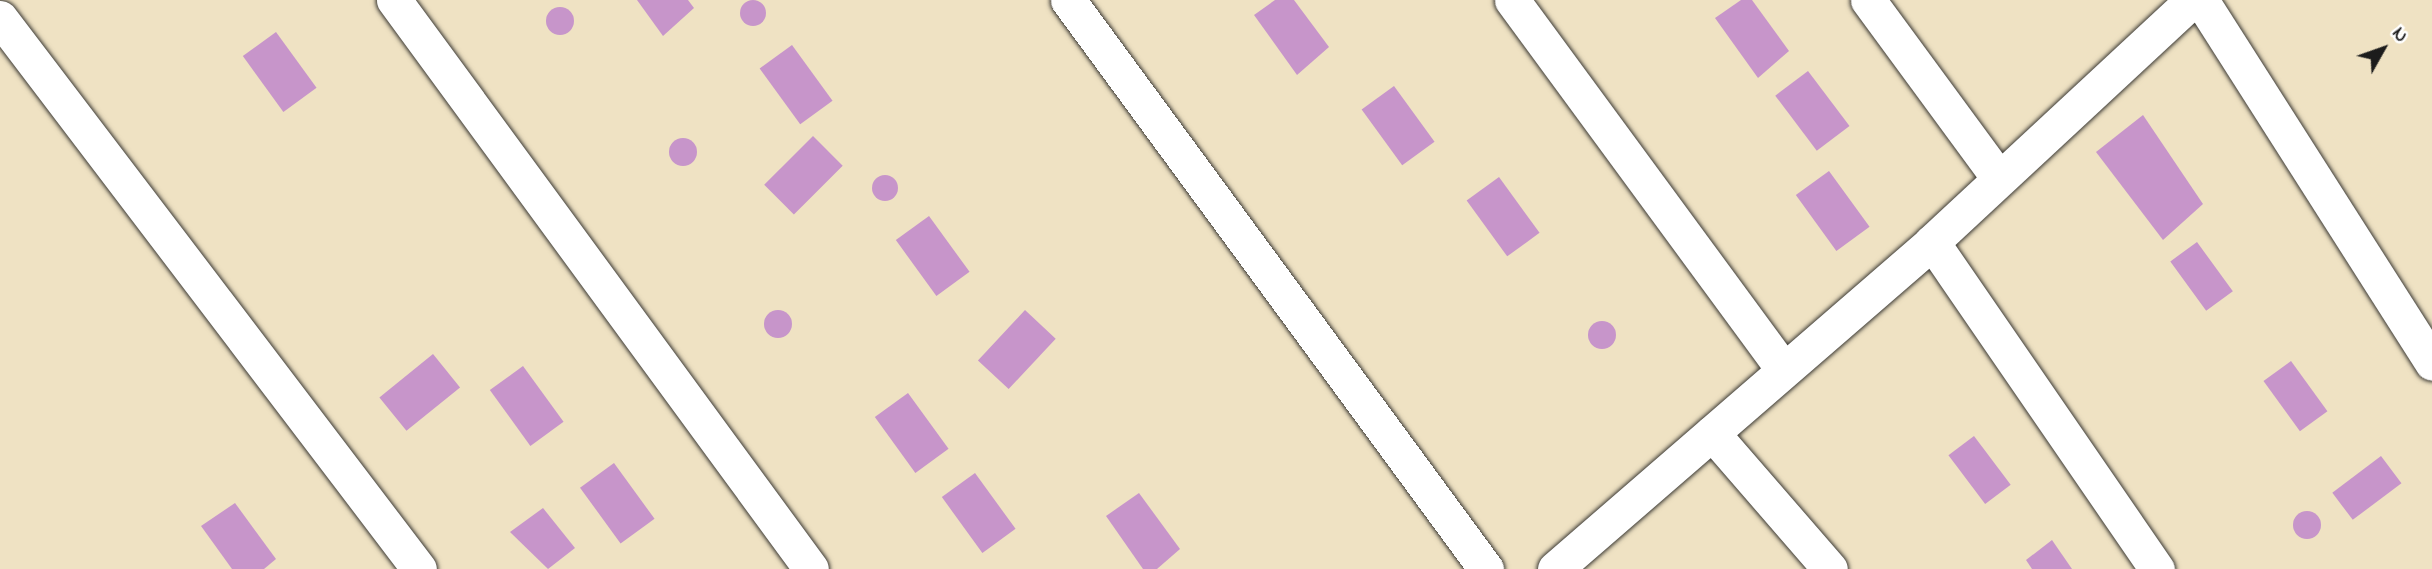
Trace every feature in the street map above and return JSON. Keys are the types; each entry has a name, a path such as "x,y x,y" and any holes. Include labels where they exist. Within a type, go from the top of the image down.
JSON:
{"street":[{"path":"394,0 811,569"},
{"path":"1068,0 1486,569"},
{"path":"1512,0 1782,368"},
{"path":"1868,0 1998,177"},
{"path":"1555,569 1712,433 1782,368 1932,242 1998,177 2192,0"},
{"path":"2202,0 2432,362"},
{"path":"0,18 419,569"},
{"path":"1932,242 2157,569"},
{"path":"1712,433 1830,569"}],"building":[{"path":"637,0 688,0 694,8 663,36"},
{"path":"753,0 763,3 766,13 763,23 753,26 743,23 740,13 743,3"},
{"path":"1275,0 1294,0 1329,47 1297,75 1254,15"},
{"path":"1741,0 1752,0 1789,51 1758,78 1715,18"},
{"path":"560,7 570,11 574,21 570,31 560,35 550,31 546,21 550,11"},
{"path":"276,32 317,88 283,112 243,56"},
{"path":"792,45 833,101 800,124 760,69"},
{"path":"1808,71 1850,126 1817,151 1775,96"},
{"path":"1394,86 1435,142 1402,165 1362,110"},
{"path":"2143,115 2203,204 2163,240 2096,152"},
{"path":"813,136 843,166 794,214 764,185"},
{"path":"683,138 693,142 697,152 693,162 683,166 673,162 669,152 673,142"},
{"path":"1829,171 1870,227 1836,251 1796,195"},
{"path":"885,175 895,178 898,188 895,198 885,201 875,198 872,188 875,178"},
{"path":"1499,177 1540,233 1507,256 1467,201"},
{"path":"929,216 970,272 936,296 896,240"},
{"path":"2197,242 2233,291 2206,311 2170,261"},
{"path":"778,310 788,314 792,324 788,334 778,338 768,334 764,324 768,314"},
{"path":"1025,310 1056,339 1009,389 978,360"},
{"path":"1602,321 1612,325 1616,335 1612,345 1602,349 1592,345 1588,335 1592,325"},
{"path":"433,354 460,387 406,431 379,397"},
{"path":"2291,361 2327,411 2300,431 2263,381"},
{"path":"523,366 564,422 530,446 490,390"},
{"path":"908,393 949,449 915,473 875,417"},
{"path":"1974,436 2011,485 1985,504 1948,455"},
{"path":"2381,456 2401,483 2353,520 2332,493"},
{"path":"614,463 655,519 621,544 580,488"},
{"path":"975,473 1016,529 982,553 942,497"},
{"path":"1139,493 1180,549 1157,569 1143,569 1106,516"},
{"path":"235,503 276,559 264,569 232,569 201,526"},
{"path":"543,508 575,548 548,569 510,532"},
{"path":"2307,511 2317,515 2321,525 2317,535 2307,539 2297,535 2293,525 2297,515"},
{"path":"2052,540 2072,569 2032,569 2026,560"}]}
